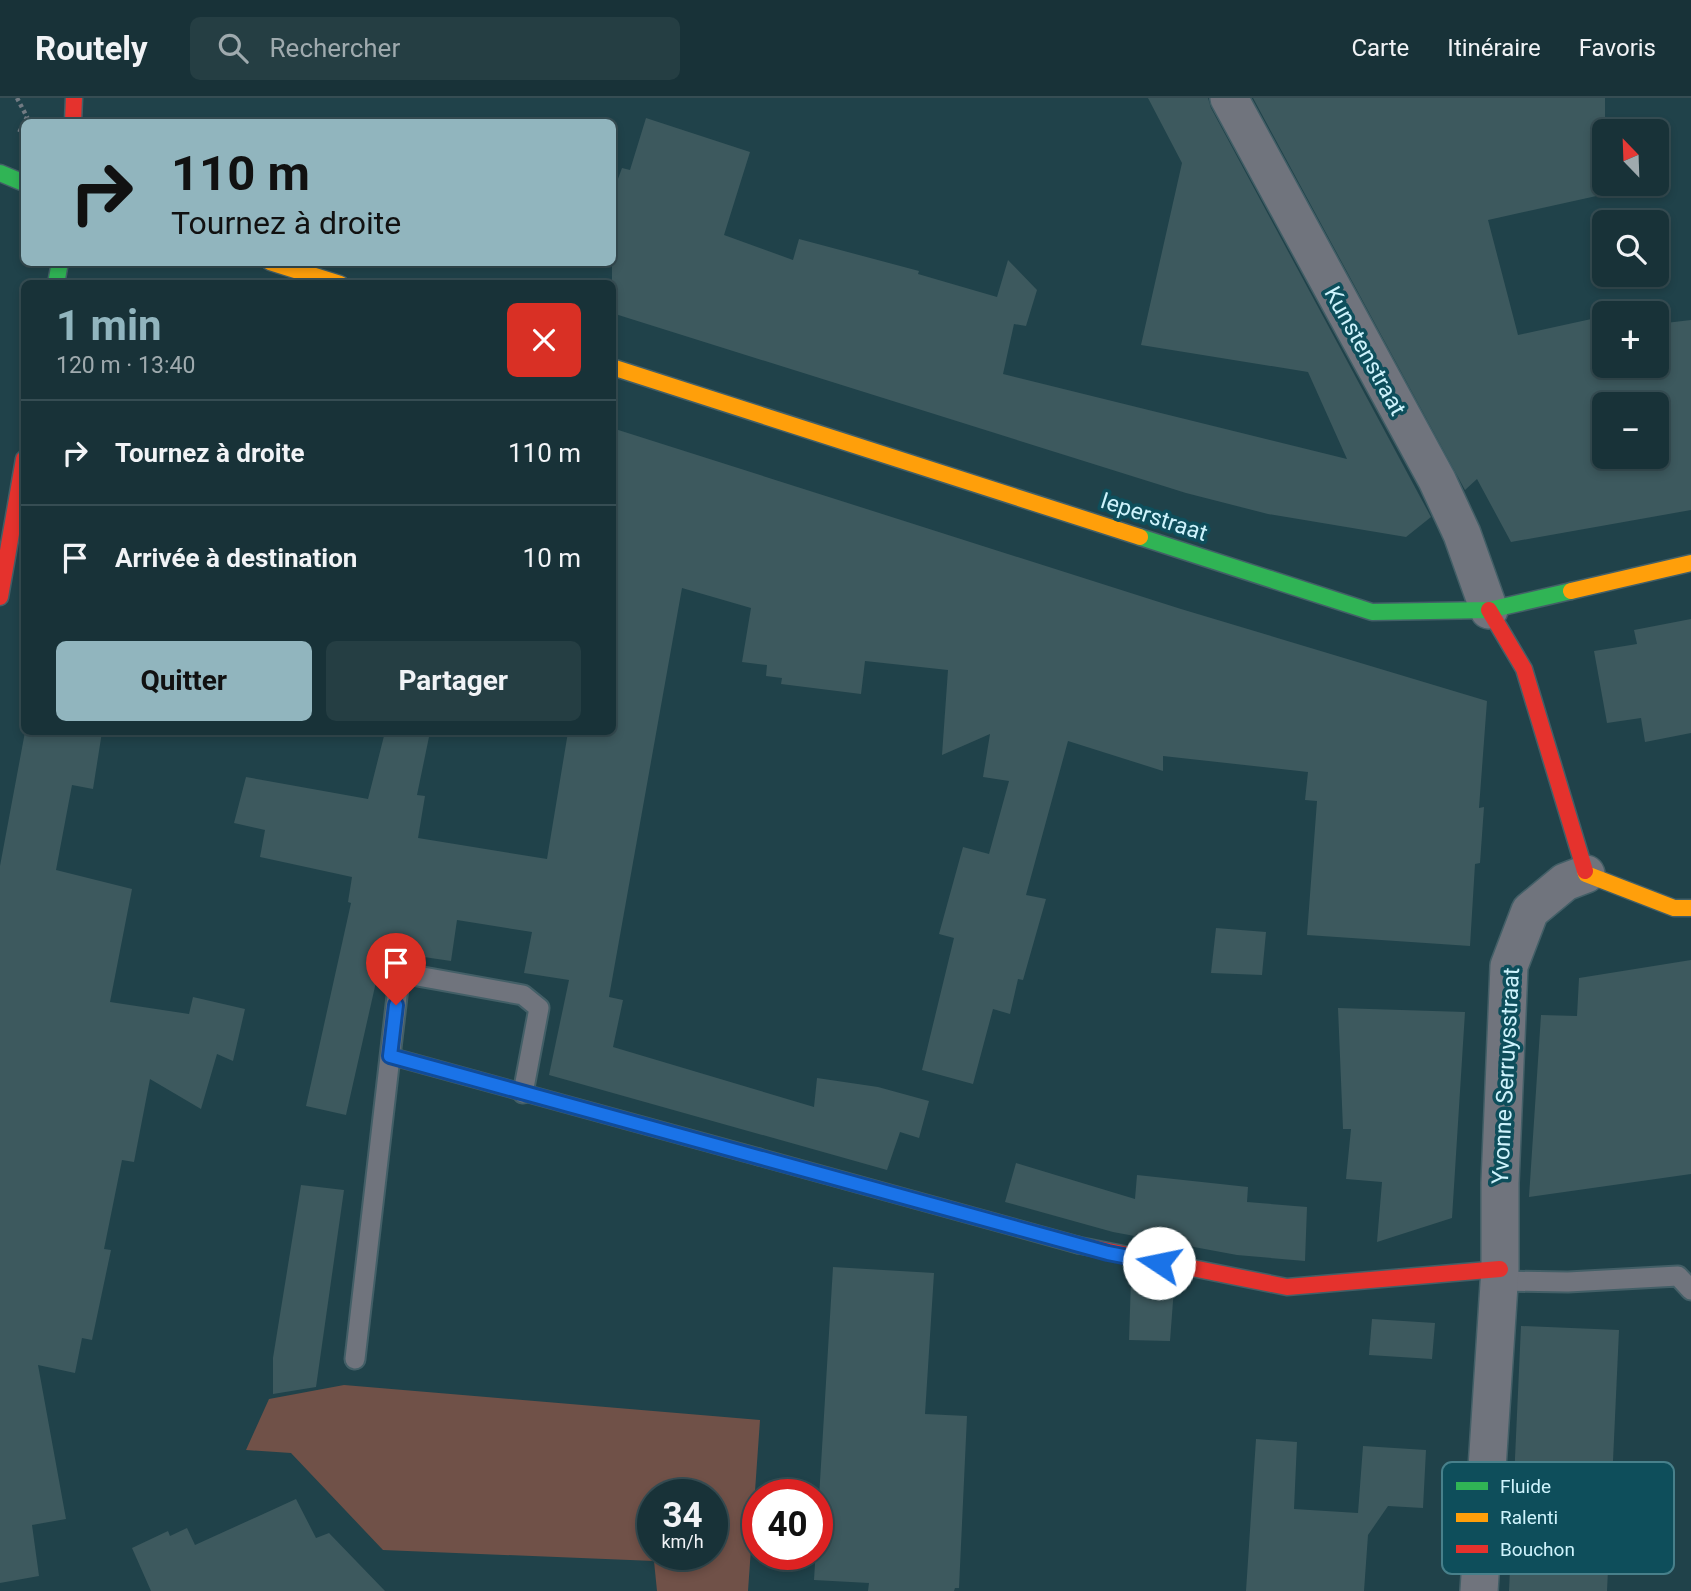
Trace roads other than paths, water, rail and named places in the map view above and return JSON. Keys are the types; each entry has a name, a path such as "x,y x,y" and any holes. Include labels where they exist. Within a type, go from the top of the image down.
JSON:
{"street":[{"path":"73,119 75,98"},
{"name":"Kunstenstraat","path":"1229,98 1437,480 1462,534 1489,610"},
{"path":"0,173 21,182"},
{"path":"283,266 327,280"},
{"name":"Ieperstraat","path":"616,368 1372,612 1489,610 1691,563"},
{"path":"0,597 21,476"},
{"path":"1489,610 1524,669 1586,874 1674,908 1691,908"},
{"name":"Yvonne Serruysstraat","path":"1488,1462 1500,1275 1500,1183 1509,967 1530,911 1565,883 1586,874"},
{"path":"390,1056 1108,1253 1287,1287 1500,1275"}],"lane":[{"path":"355,1359 399,979 412,975 523,996 539,1008 523,1093"},
{"path":"1500,1275 1568,1282 1678,1276 1691,1290"}]}
